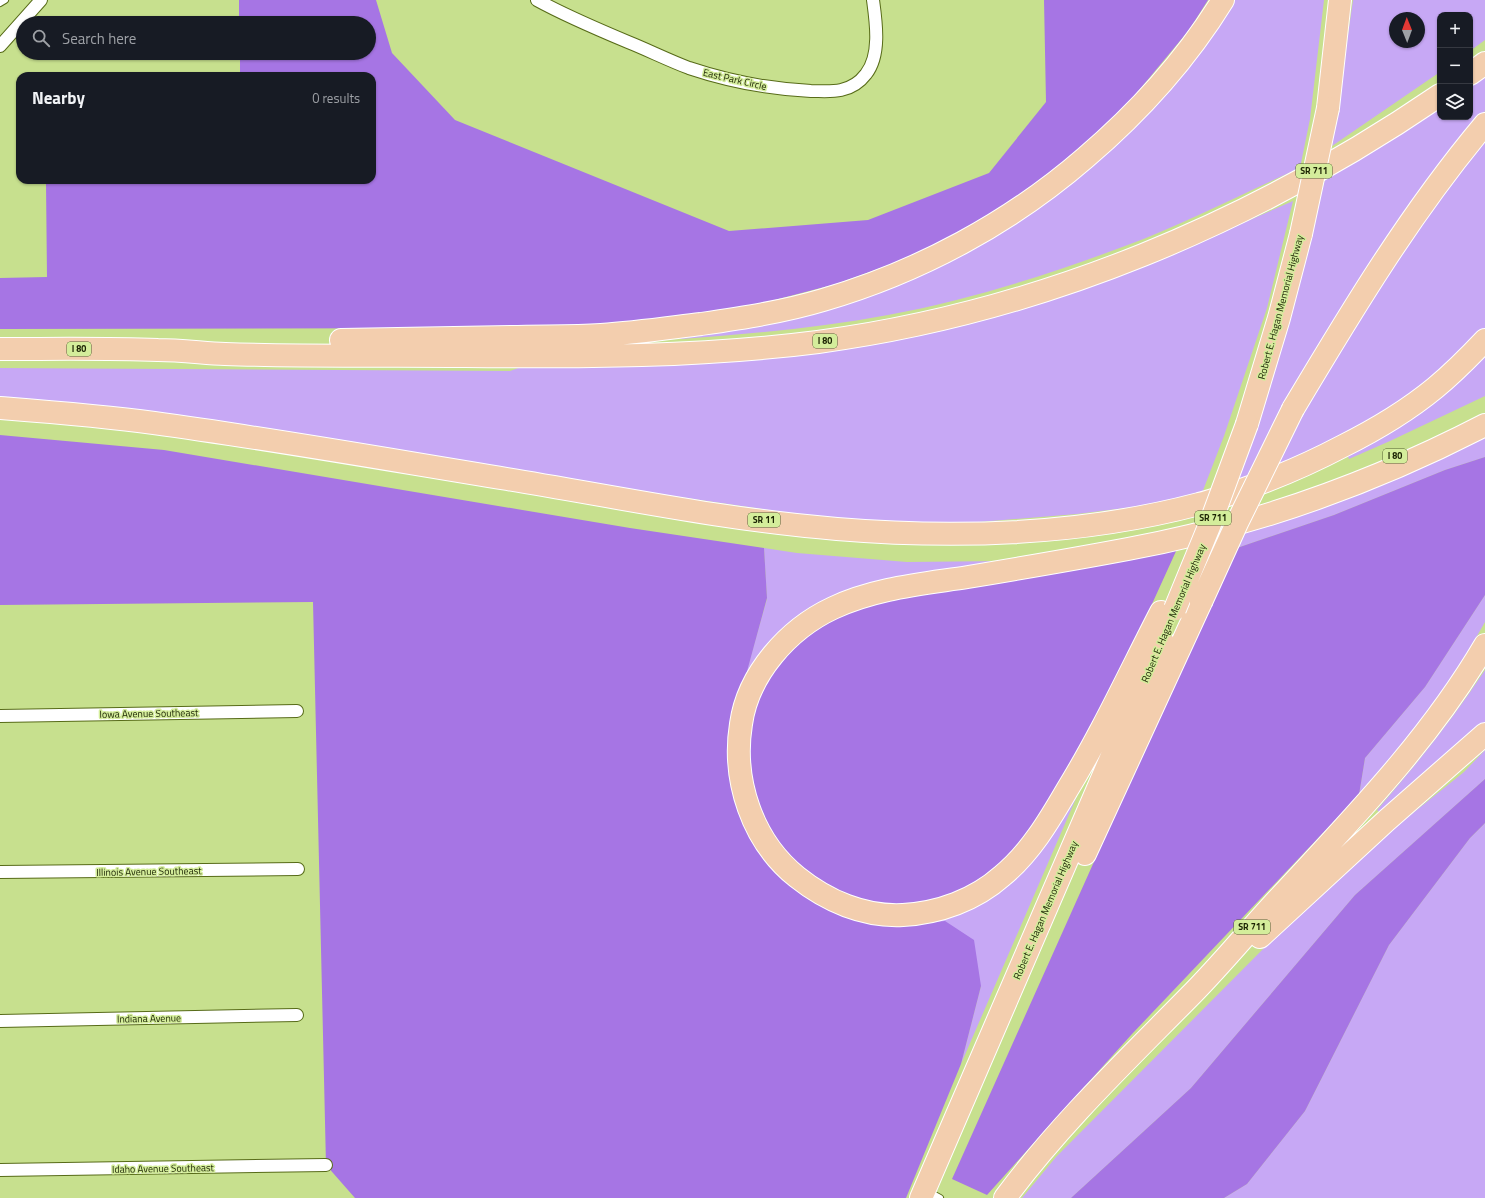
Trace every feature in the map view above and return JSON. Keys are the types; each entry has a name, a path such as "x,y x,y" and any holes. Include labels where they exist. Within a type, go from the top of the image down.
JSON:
{"highway":[{"path":"158,350 226,342 598,335 652,331 768,313 823,300 879,281 940,254 1008,216 1061,179 1112,135 1152,95 1183,57 1223,0"},
{"name":"Robert E. Hagan Memorial Highway","path":"928,1195 992,1032 1168,611 1210,524 1247,424 1301,234 1328,108 1340,0"},
{"path":"1473,72 1485,63"},
{"name":"I 80","path":"0,349 158,350 240,354 568,357 650,355 711,352 817,342 916,325 968,313 1064,284 1165,247 1268,199 1378,136 1437,97"},
{"path":"992,1032 1034,965 1237,523 1293,408 1382,262 1440,181 1485,124"},
{"name":"SR 11","path":"0,408 152,423 277,441 612,497 780,523 834,529 897,533 934,534 1014,532 1072,527 1130,519 1201,503 1278,478 1363,436 1400,414 1433,390 1464,362 1485,340"},
{"name":"I 80","path":"0,420 190,439 748,530 845,541 936,546 1015,542 1131,531 1179,523 1258,504 1301,492 1370,467 1438,437 1485,413"},
{"path":"1168,611 1088,757 1052,816 1032,844 1000,879 958,903 919,914 892,915 865,912 843,905 800,880 781,862 755,825 746,802 740,780 738,757 743,709 758,677 778,648 808,621 856,598 898,588 1030,567 1134,548 1260,518 1324,496 1395,468 1485,425"},
{"name":"SR 711","path":"1005,1198 1054,1138 1098,1088 1206,980 1381,787 1436,720 1485,645"},
{"path":"1206,980 1230,965 1387,820 1485,734"}],"street":[{"path":"27,16 41,0"},
{"name":"East Park Circle","path":"537,0 568,17 689,68 720,77 769,87 829,92 841,90 859,82 867,73 873,61 876,50 873,0"},
{"path":"0,46 16,28"},
{"name":"Iowa Avenue Southeast","path":"0,716 298,711"},
{"name":"Illinois Avenue Southeast","path":"0,872 298,869"},
{"name":"Indiana Avenue","path":"0,1021 297,1015"},
{"name":"Idaho Avenue Southeast","path":"0,1170 326,1165"}],"lane":[{"path":"0,3 5,0"}],"shaded area":[{"path":"239,0 376,0 392,53 455,120 729,231 868,220 989,173 1046,102 1044,0 1208,0 1189,30 1116,118 1059,169 991,216 925,252 836,284 736,310 612,326 517,328 0,329 0,278 47,277 46,184 376,184 376,72 240,72 240,60 376,60 376,16 239,16"},
{"path":"1230,0 1324,0 1310,119 1300,168 1191,219 1147,237 1096,257 1008,286 918,309 836,324 759,333 681,339 680,334 726,328 1008,225"},
{"path":"1353,0 1485,0 1485,40 1473,49 1473,12 1437,12 1437,74 1332,146"},
{"path":"1485,71 1485,111 1450,152 1246,479 1237,482 1274,370 1325,179 1420,121 1437,108 1437,120 1473,120 1473,80"},
{"path":"1485,137 1485,331 1478,340 1397,406 1318,450 1272,470 1319,380 1379,284"},
{"path":"1293,201 1267,308 1224,436 1202,493 1141,506 1077,514 979,522 909,523 816,517 673,496 324,438 193,418 63,402 0,397 0,368 510,371 524,366 686,364 835,351 1015,311 1161,259"},
{"path":"1485,351 1485,396 1349,459 1347,454"},
{"path":"0,435 164,450 630,528 764,548 767,598 734,719 770,864 911,924 945,921 974,940 981,986 961,1064 906,1198 355,1198 326,1165 313,602 0,605"},
{"path":"1485,436 1485,457 1445,470 1334,515 1234,549 1242,533 1351,498 1452,454"},
{"path":"1485,457 1485,595 1425,687 1365,758 1359,795 1132,1034 987,1195 952,1179 1234,549 1334,515 1445,470"},
{"path":"764,548 797,553 907,562 1005,561 739,698 767,599"},
{"path":"1177,549 1122,670 1060,785 1038,821 1013,854 971,887 942,899 913,905 884,905 865,902 831,891 806,874 766,828 749,783 748,744 752,713 770,671 799,639 835,615 872,603"},
{"path":"1485,595 1485,622 1457,671 1414,731 1359,795 1365,758 1425,687"},
{"path":"1485,670 1485,723 1469,740 1384,816 1377,810 1434,742"},
{"path":"1485,750 1485,779 1355,895 1191,1088 1071,1198 1022,1198 1056,1157 1269,943 1398,825 1464,772"},
{"path":"1485,779 1485,823 1470,838 1389,945 1305,1111 1247,1184 1224,1198 1071,1198 1191,1088 1355,895"},
{"path":"1074,794 1077,796 961,1064 981,986 911,924"},
{"path":"1485,823 1485,1198 1224,1198 1247,1184 1305,1111 1389,945 1470,838"}]}
